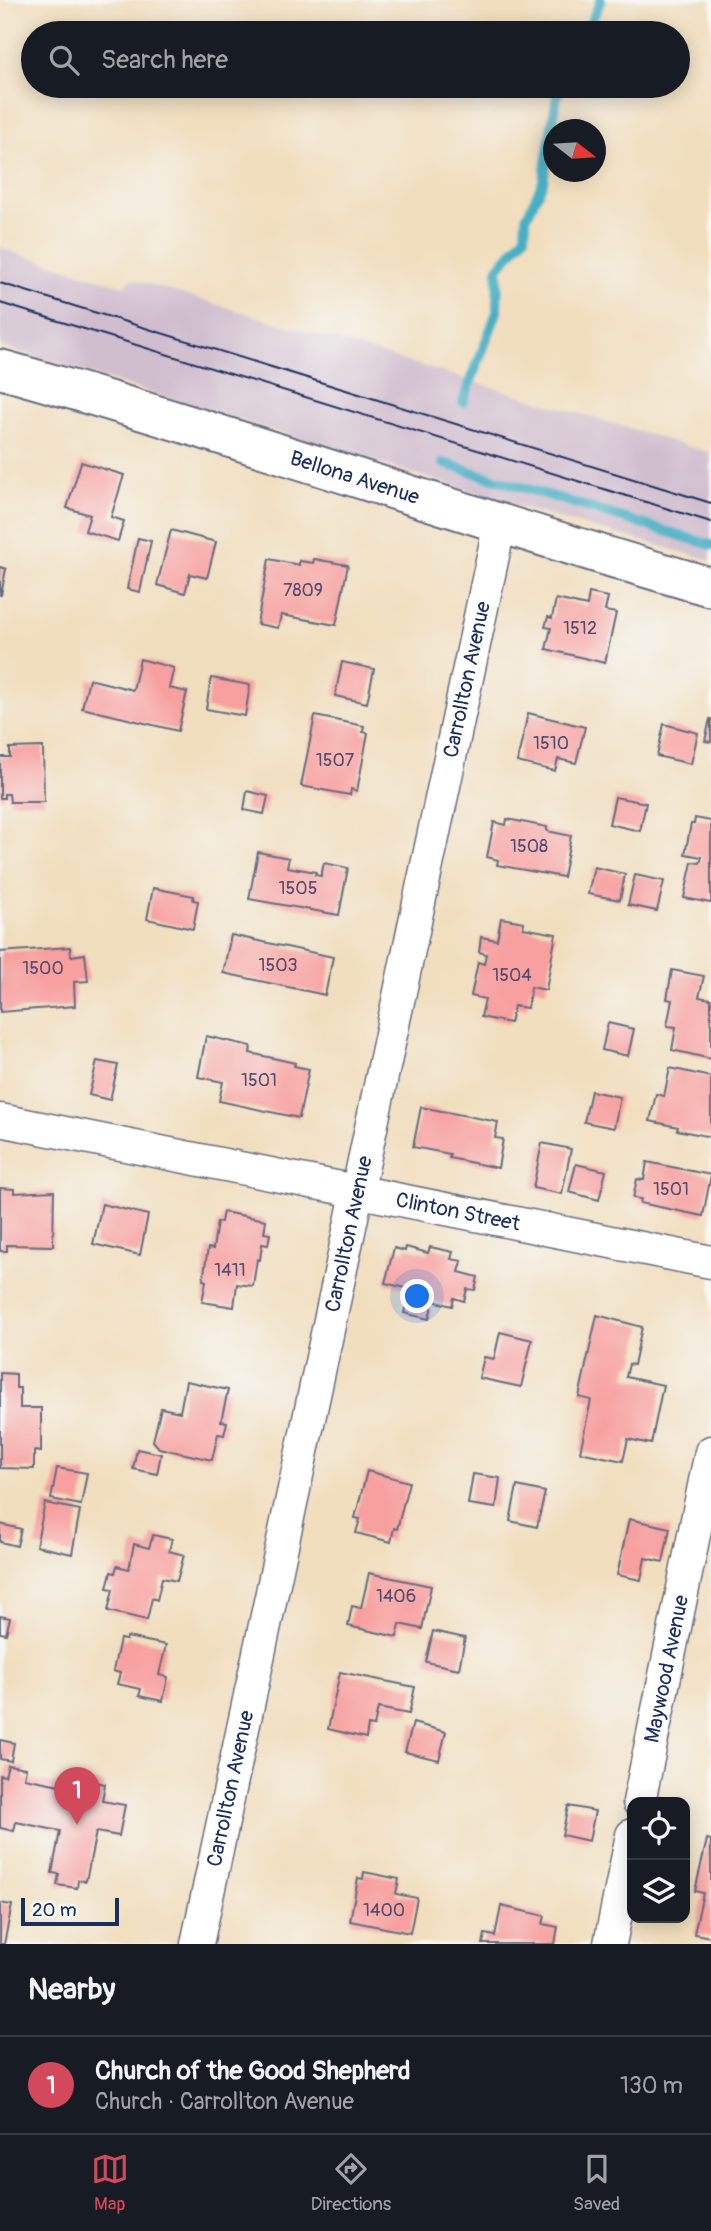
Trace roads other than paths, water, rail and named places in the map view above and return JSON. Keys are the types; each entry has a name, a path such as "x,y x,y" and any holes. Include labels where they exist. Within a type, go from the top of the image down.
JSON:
{"street":[{"name":"Bellona Avenue","path":"0,369 198,426 500,523 711,587"},
{"name":"Carrollton Avenue","path":"197,1944 500,523"},
{"name":"Clinton Street","path":"0,1119 711,1262"},
{"name":"Maywood Avenue","path":"640,1797 711,1452"},
{"path":"610,1944 627,1860"}],"waterway":[{"path":"591,21 601,0"},
{"path":"463,402 497,312 498,268 525,236 526,218 543,182 557,98"},
{"path":"443,463 711,545"}],"tram line":[{"path":"0,283 711,503"},
{"path":"0,303 711,522"}],"place":[{"name":"Church of the Good Shepherd","path":"77,1825"}]}
